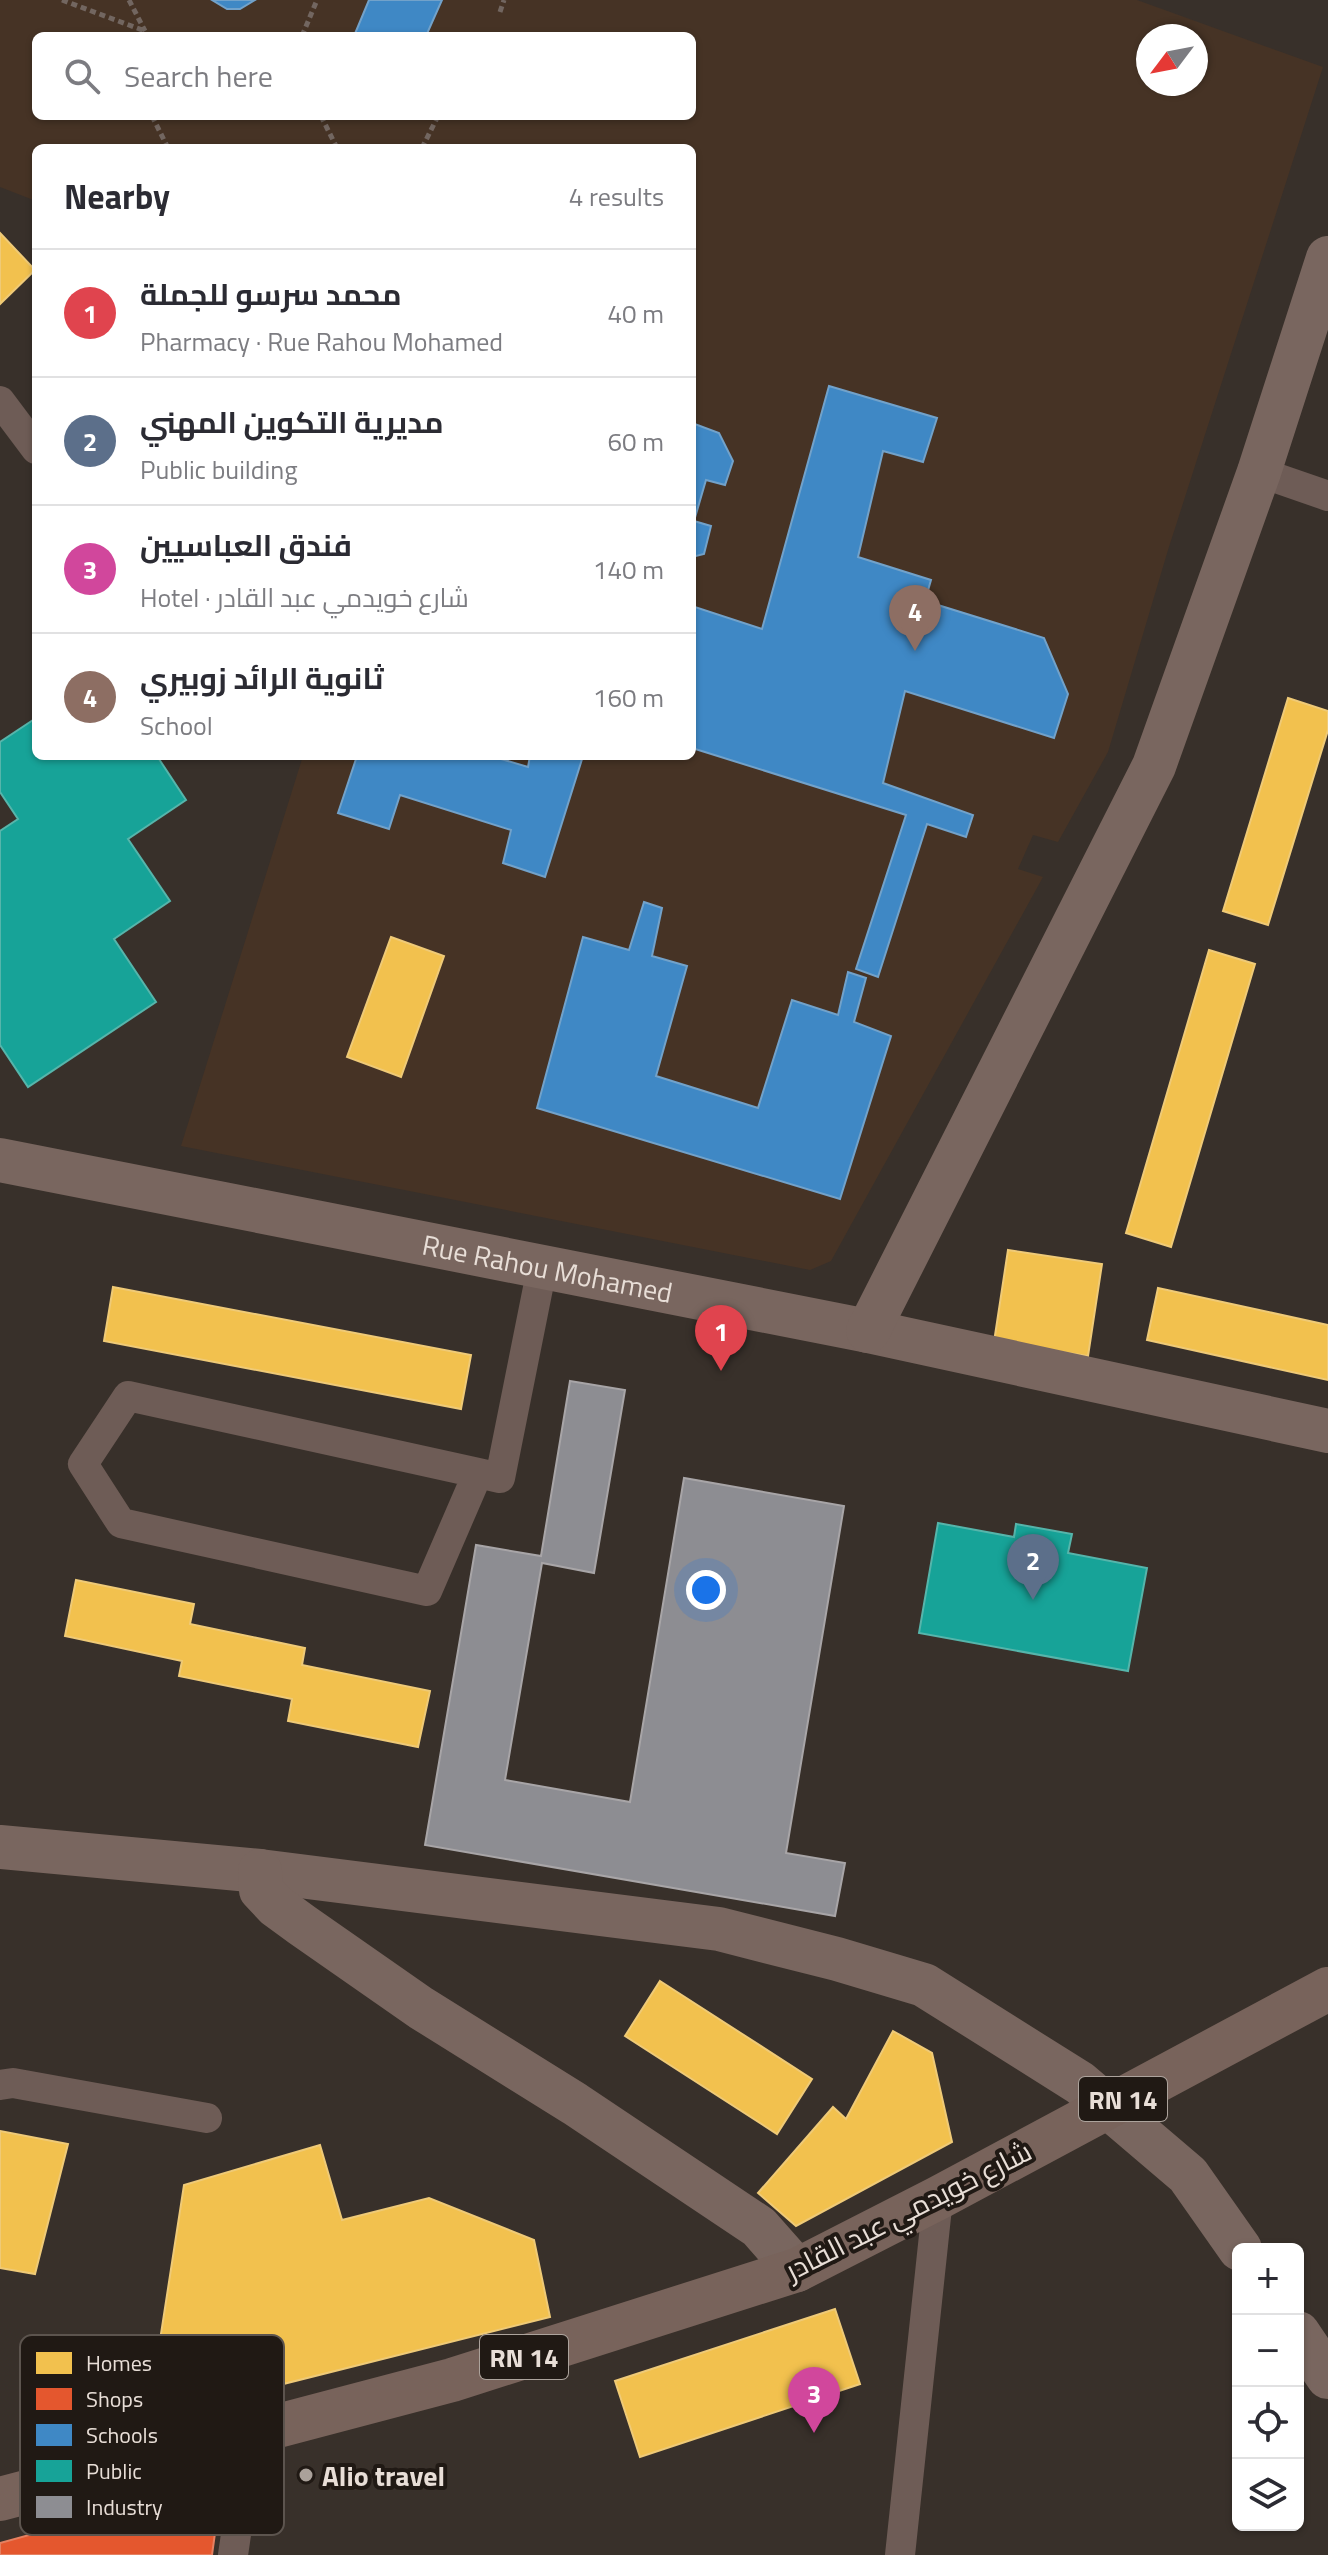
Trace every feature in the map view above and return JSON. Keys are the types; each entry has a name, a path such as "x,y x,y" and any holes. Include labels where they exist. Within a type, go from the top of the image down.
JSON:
{"main road":[{"name":"شارع خويدمي عبد القادر","path":"284,2423 452,2380 797,2270 1328,1989"},
{"name":"شارع خويدمي عبد القادر","path":"0,2499 20,2494"}],"street":[{"path":"868,1331 1154,766 1259,472 1328,258"},
{"path":"0,401 32,444"},
{"path":"1259,472 1328,496"},
{"name":"Rue Rahou Mohamed","path":"0,1160 868,1331 1328,1431"},
{"path":"478,1473 427,1591 121,1523 83,1464 128,1396 478,1473 500,1478 542,1268"},
{"path":"0,1847 260,1871 719,1929 924,1985 1080,2083 1188,2175 1236,2243"},
{"path":"260,1871 261,1890 276,1906 421,2008 575,2104 759,2227 797,2270"},
{"path":"0,2085 13,2083 207,2118"},
{"path":"900,2555 938,2198"},
{"path":"1304,2342 1328,2377"},
{"path":"233,2555 236,2535"}],"path":[{"path":"62,0 140,32"},
{"path":"129,0 144,32"},
{"path":"304,32 317,0"},
{"path":"500,12 504,0"},
{"path":"154,120 166,144"},
{"path":"323,120 335,144"},
{"path":"424,144 436,120"}],"shaded area":[{"path":"0,0 1137,0 1204,24 1136,24 1136,96 1208,96 1208,26 1323,67 1168,550 1108,752 1058,842 1033,835 1018,869 1043,877 831,1261 810,1270 181,1146 302,760 696,760 696,144 32,144 32,199 0,187"}],"building: Homes":[{"path":"0,233 32,267 32,273 0,304"},
{"path":"1288,698 1328,711 1328,730 1268,925 1223,911"},
{"path":"391,937 444,956 401,1077 347,1057"},
{"path":"1209,950 1255,964 1171,1247 1126,1233"},
{"path":"1008,1250 1102,1264 1088,1356 994,1342"},
{"path":"113,1287 471,1355 461,1409 104,1341"},
{"path":"1158,1288 1328,1325 1328,1380 1147,1340"},
{"path":"76,1580 194,1604 190,1624 305,1648 302,1665 430,1691 418,1747 288,1721 292,1699 179,1676 182,1661 65,1636"},
{"path":"660,1981 812,2079 777,2134 625,2036"},
{"path":"893,2031 932,2053 952,2142 796,2226 758,2193 833,2107 846,2119"},
{"path":"0,2131 68,2144 35,2274 0,2268"},
{"path":"320,2145 342,2220 429,2198 534,2240 550,2317 284,2384 284,2335 161,2335 184,2185"},
{"path":"835,2309 860,2384 640,2457 615,2381"}],"building: Shops":[{"path":"29,2535 215,2535 212,2555 0,2555 0,2543"}],"building: Schools":[{"path":"212,0 255,0 240,9 227,9"},
{"path":"369,0 442,0 428,32 356,32"},
{"path":"829,386 937,418 923,462 883,451 858,557 931,580 925,601 1044,638 1068,694 1054,738 905,691 883,783 973,815 966,837 927,824 878,977 856,969 906,815 696,749 696,607 762,629"},
{"path":"696,424 719,433 733,461 725,485 706,480 696,514"},
{"path":"696,522 711,526 704,554 696,556"},
{"path":"356,760 504,760 528,767 529,760 582,760 545,877 503,863 511,830 400,795 389,829 338,813"},
{"path":"644,902 662,908 652,956 687,966 656,1076 758,1108 792,1000 838,1015 848,972 866,978 854,1022 891,1036 840,1199 537,1108 583,937 629,950"}],"building: Public":[{"path":"32,721 32,760 160,760 186,800 128,839 170,901 114,939 156,1002 28,1087 0,1045 0,831 18,819 0,792 0,742"},
{"path":"938,1523 1014,1537 1016,1524 1072,1534 1068,1553 1147,1568 1128,1671 919,1633"}],"building: Industry":[{"path":"570,1381 625,1390 594,1573 542,1563 505,1780 630,1802 684,1478 844,1506 786,1853 845,1863 835,1916 425,1845 476,1545 541,1556"}],"place":[{"name":"ثانوية الرائد زوبيري","path":"915,651"},
{"name":"محمد سرسو للجملة","path":"721,1371"},
{"name":"مديرية التكوين المهني","path":"1033,1600"},
{"name":"فندق العباسيين","path":"814,2433"},
{"name":"Alio travel","path":"306,2475"}]}
